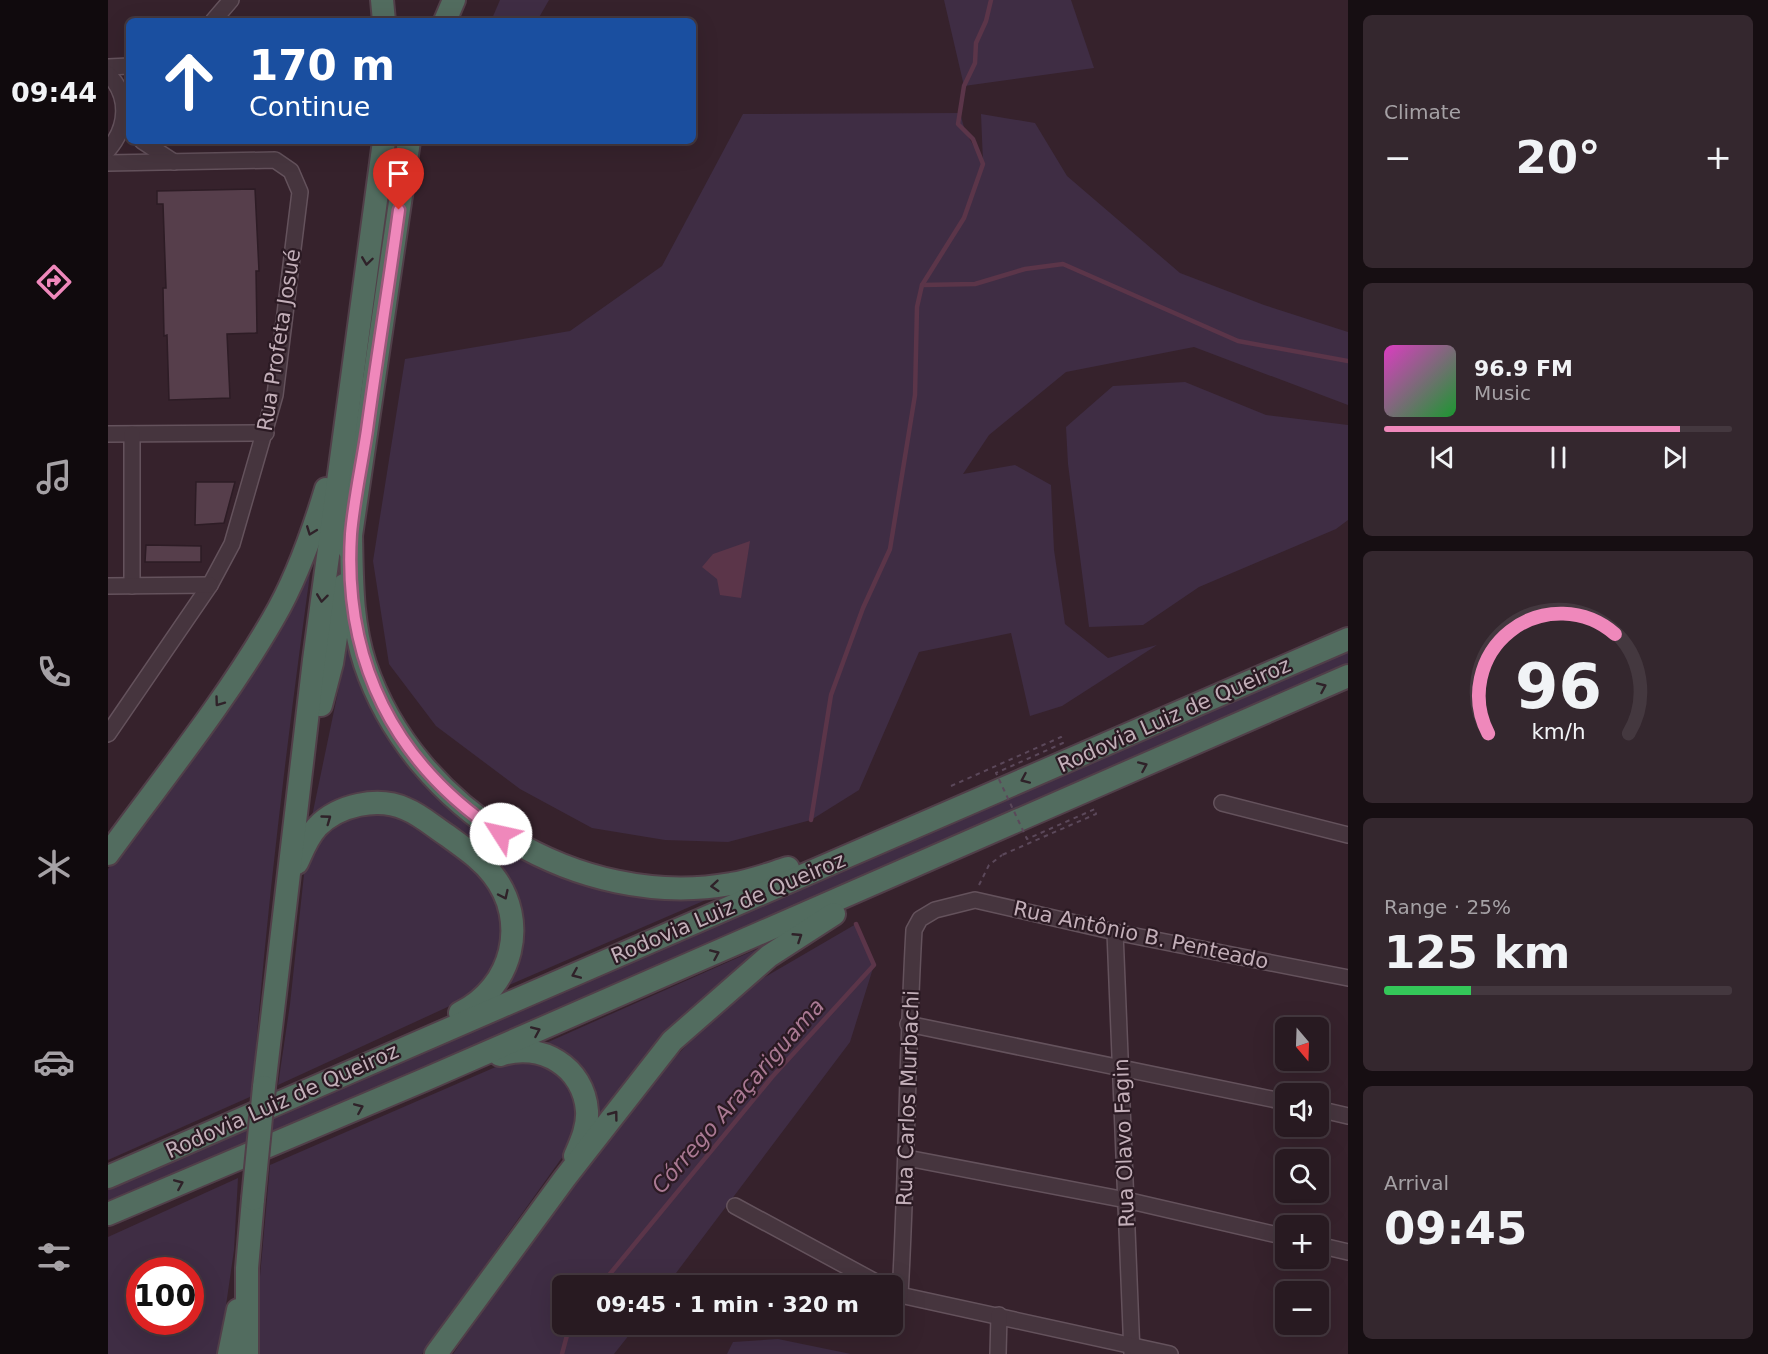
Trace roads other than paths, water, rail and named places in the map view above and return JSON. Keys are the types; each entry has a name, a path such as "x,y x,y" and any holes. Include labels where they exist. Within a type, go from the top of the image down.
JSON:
{"highway":[{"path":"382,0 384,18"},
{"path":"446,18 454,0"},
{"path":"247,1354 247,1268 276,970 343,436 384,144"},
{"path":"300,786 332,663 409,144"},
{"path":"108,854 226,691 274,618 321,505 343,436"},
{"path":"351,534 353,593 358,641 372,683 393,724 430,774 464,806 501,834 539,855 623,882 664,887 730,884 798,865 970,803"},
{"name":"Rodovia Luiz de Queiroz","path":"108,1177 1348,639"},
{"name":"Rodovia Luiz de Queiroz","path":"114,1213 1348,676"},
{"path":"436,1354 565,1178 672,1041 769,956 836,913 1107,782"},
{"path":"276,970 297,863 306,841 318,826 335,814 359,804 382,803 405,808 424,820 477,858 493,874 510,908 512,936 507,963 499,981 486,996 471,1007 287,1099"},
{"path":"424,1080 508,1052 533,1052 564,1064 579,1082 587,1112 582,1139 565,1178"},
{"path":"229,1354 247,1268"}],"street":[{"path":"216,18 231,0"},
{"path":"108,67 126,66"},
{"path":"108,74 118,86 126,112"},
{"path":"108,150 126,118"},
{"path":"147,144 174,162"},
{"name":"Rua Profeta Josué","path":"108,163 129,166 174,162 275,160 291,171 300,192 275,395 266,433 232,544 210,585 111,726"},
{"path":"108,434 266,433"},
{"path":"132,434 132,586"},
{"path":"108,586 210,585"},
{"path":"1222,803 1348,835"},
{"name":"Rua Antônio B. Penteado","path":"935,910 951,904 975,900 1115,932 1348,978"},
{"name":"Rua Carlos Murbachi","path":"897,1275 907,1158 908,1024 914,930 920,919 935,910"},
{"name":"Rua Olavo Fagin","path":"1115,932 1132,1349"},
{"path":"908,1024 1121,1066 1275,1100"},
{"path":"1329,1112 1348,1116"},
{"path":"907,1158 1126,1200 1275,1234"},
{"path":"735,1206 863,1275"},
{"path":"1329,1248 1348,1252"},
{"path":"903,1294 1132,1349 1170,1354"},
{"path":"998,1354 999,1315"}],"waterway":[{"name":"Córrego Araçariguama","path":"811,820 831,695 863,608 890,549 915,395 917,307 922,285 964,218 983,164 973,139 958,124 964,86 975,63 976,43 986,21 991,0"},
{"path":"922,285 975,284 1025,269 1063,264 1238,341 1348,361"},
{"name":"Córrego Araçariguama","path":"609,1275 772,1077 874,965 856,924"},
{"name":"Córrego Araçariguama","path":"562,1354 567,1335"}]}
